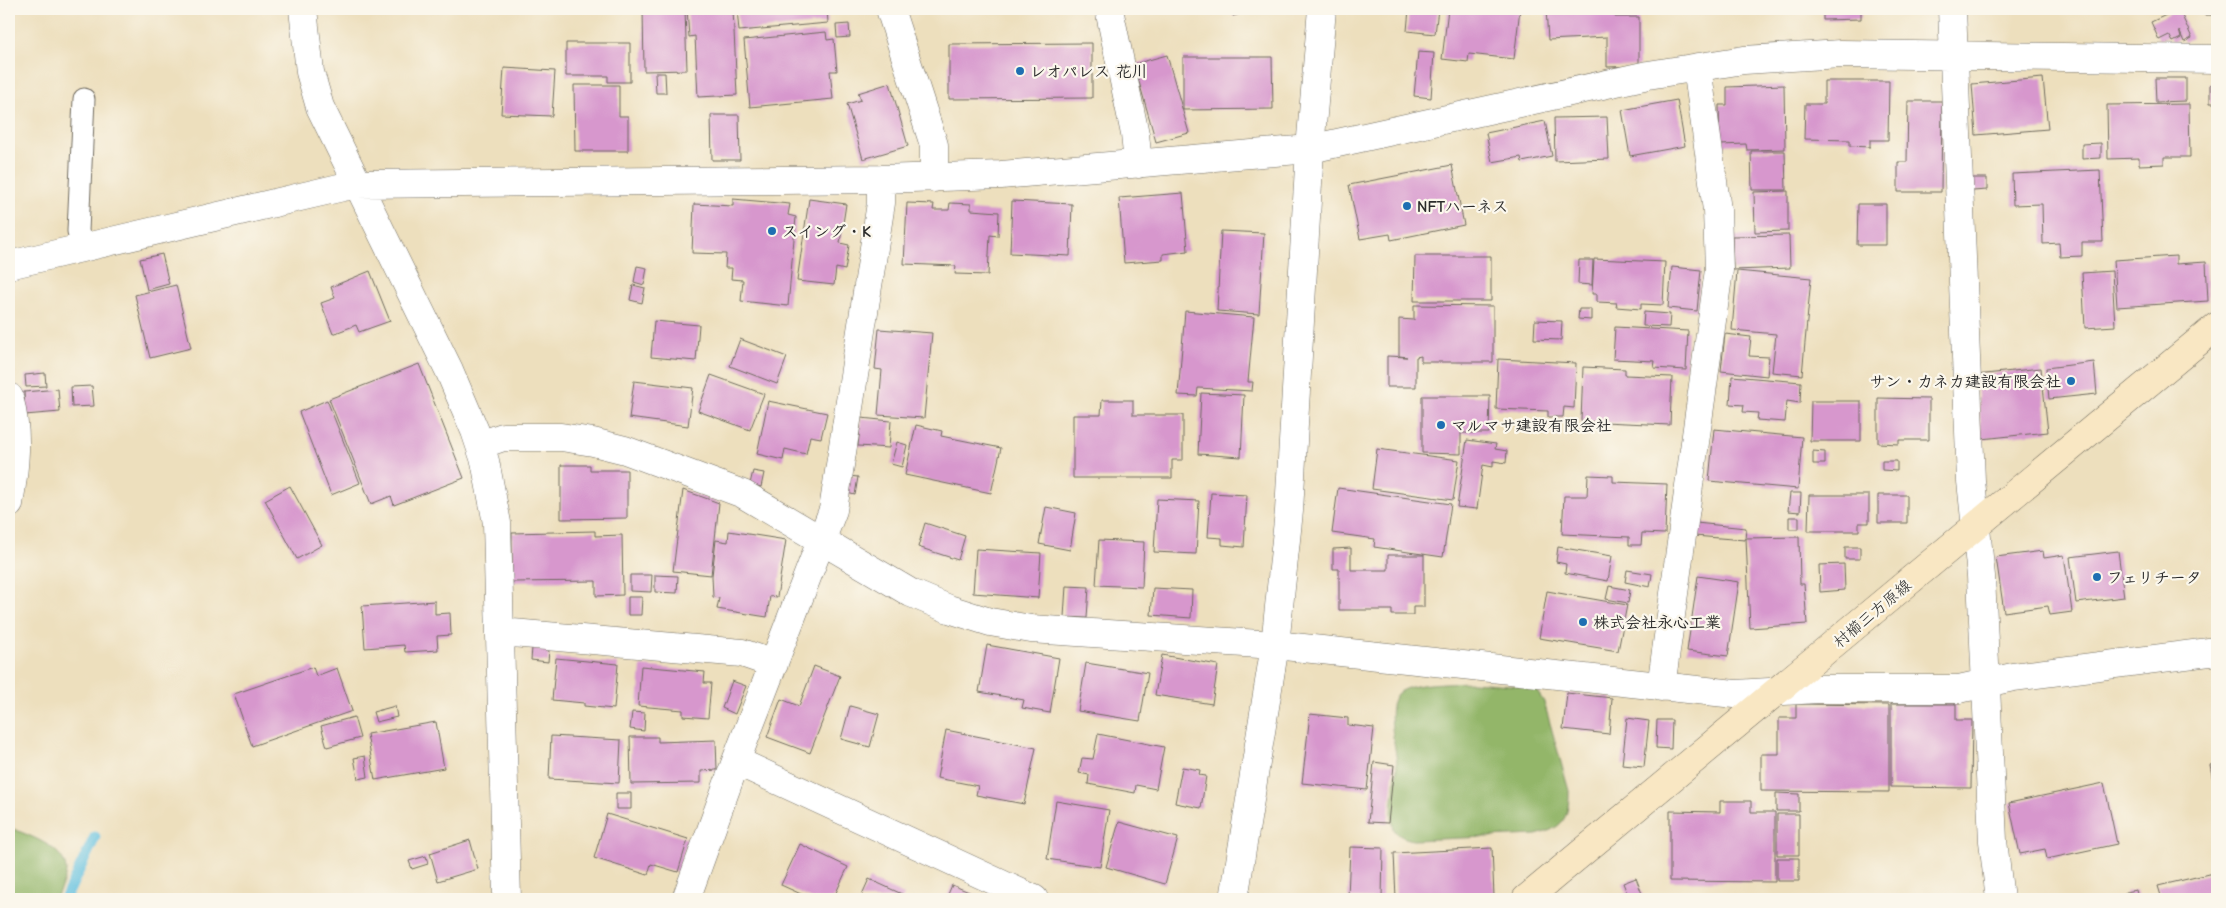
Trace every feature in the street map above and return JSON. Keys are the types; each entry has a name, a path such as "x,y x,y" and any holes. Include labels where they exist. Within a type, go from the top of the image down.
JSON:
{"main road":[{"name":"村櫛三方原線","path":"1526,899 2217,326"}],"street":[{"path":"303,9 310,72 320,107 356,184 434,338 480,445 492,492 497,523 507,899"},
{"path":"890,9 934,145 934,178"},
{"path":"1108,9 1135,134 1138,164"},
{"path":"1234,899 1275,645 1294,448 1310,150 1322,9"},
{"path":"1952,9 1971,481 1981,576 1993,841 2000,899"},
{"path":"9,264 356,184 881,179 1001,175 1310,150 1648,75 1744,60 1841,54 2217,58"},
{"path":"1661,687 1719,270 1717,210 1696,66"},
{"path":"686,899 736,761 832,510 881,203 881,179"},
{"path":"9,397 16,438 9,504"},
{"path":"480,445 503,437 561,437 594,442 625,450 743,494 910,594 990,622 1031,630 1275,645 1735,694 1818,689 1959,689 2013,677 2217,651"},
{"path":"500,632 742,653 774,664"},
{"path":"736,761 1034,899"}],"lane":[{"path":"82,248 78,231 84,100"}],"green space":[{"path":"1473,682 1523,686 1536,690 1544,702 1569,791 1566,815 1563,821 1553,829 1536,835 1413,840 1402,836 1397,833 1392,823 1397,764 1391,717 1394,699 1404,689 1412,687"},
{"path":"9,827 44,842 59,854 66,870 65,878 55,899 9,899"}],"building":[{"path":"643,9 685,9 687,70 644,71"},
{"path":"687,9 733,9 737,95 698,97 695,36 689,37"},
{"path":"737,9 827,9 828,23 739,31"},
{"path":"1231,9 1258,9 1233,16"},
{"path":"1409,9 1438,9 1435,34 1407,31"},
{"path":"1448,9 1520,9 1514,59 1469,54 1468,62 1442,59"},
{"path":"1546,9 1615,9 1615,17 1639,17 1639,66 1607,67 1607,37 1548,40"},
{"path":"1774,9 1861,9 1861,19 1823,20 1823,10 1774,12"},
{"path":"2179,9 2192,38 2184,42 2179,30 2181,38 2173,42 2169,35 2159,40 2151,22"},
{"path":"2202,9 2217,9 2217,15 2205,15"},
{"path":"849,24 850,37 837,38 836,25"},
{"path":"826,32 827,40 834,39 837,71 830,71 833,99 750,107 744,40"},
{"path":"566,43 630,43 630,82 608,82 608,76 566,76"},
{"name":"レオパレス 花川","path":"1092,43 1092,98 949,99 949,44"},
{"path":"1418,52 1434,53 1431,98 1414,96"},
{"path":"1167,55 1189,133 1156,142 1134,64"},
{"path":"1183,57 1272,57 1273,109 1183,110"},
{"path":"504,68 555,71 552,116 501,114"},
{"path":"655,73 665,73 666,93 656,93"},
{"path":"2043,78 2048,129 1976,135 1972,84"},
{"path":"2155,78 2186,78 2186,101 2156,102"},
{"path":"1824,81 1889,81 1888,140 1870,140 1870,147 1850,146 1850,140 1804,139 1805,104 1824,104"},
{"path":"890,83 908,146 863,159 847,104 861,100 858,93"},
{"path":"2210,84 2217,84 2217,103 2210,103"},
{"path":"574,85 619,85 619,116 628,116 628,151 575,151"},
{"path":"1784,85 1785,149 1747,150 1746,144 1720,145 1719,105 1727,105 1727,87"},
{"path":"1677,100 1685,146 1630,156 1622,110"},
{"path":"1908,101 1942,101 1941,192 1898,192 1898,162 1907,162"},
{"path":"2189,104 2190,157 2164,157 2164,164 2139,165 2139,158 2108,159 2107,105"},
{"path":"711,115 739,115 740,160 712,160"},
{"path":"1607,117 1609,159 1555,161 1554,118"},
{"path":"1545,121 1552,156 1522,162 1521,157 1492,162 1486,133"},
{"path":"2101,143 2101,158 2082,159 2082,144"},
{"path":"1751,151 1785,151 1786,190 1752,190"},
{"path":"1452,165 1464,225 1391,240 1390,234 1360,239 1349,185"},
{"path":"2100,170 2103,242 2082,242 2082,256 2060,257 2059,243 2043,244 2042,204 2013,205 2012,174"},
{"path":"1972,178 1987,178 1987,190 1973,191"},
{"path":"1788,191 1788,231 1755,232 1754,192"},
{"path":"1183,193 1188,251 1163,254 1163,260 1124,263 1119,198"},
{"path":"733,199 790,204 788,215 796,217 788,306 741,301 743,280 731,279 732,268 725,268 726,254 692,253 694,204 733,206"},
{"path":"809,199 846,204 840,243 849,245 845,270 836,268 834,285 797,281"},
{"path":"1012,201 1072,204 1070,256 1010,253"},
{"path":"907,203 934,204 933,210 949,210 950,203 971,204 971,210 999,212 998,236 990,235 988,275 955,274 956,266 904,264"},
{"path":"1858,204 1886,204 1886,245 1857,245"},
{"path":"1221,231 1264,233 1259,314 1217,311"},
{"path":"1789,235 1790,268 1733,270 1732,236"},
{"path":"162,254 169,284 147,290 140,259"},
{"path":"1415,256 1491,256 1491,301 1414,301"},
{"path":"2176,256 2176,264 2206,262 2208,301 2117,307 2114,260"},
{"path":"1594,259 1665,262 1663,305 1641,304 1641,309 1616,307 1617,303 1597,302 1597,294 1592,294"},
{"path":"1579,260 1593,260 1592,285 1578,284"},
{"path":"637,266 647,268 644,285 634,282"},
{"path":"1672,267 1701,270 1697,311 1668,308"},
{"path":"370,271 390,321 359,332 356,325 333,334 321,303 335,298 331,287"},
{"path":"1737,271 1811,278 1802,375 1772,372 1776,334 1732,330"},
{"path":"2112,271 2115,326 2085,328 2082,273"},
{"path":"176,285 191,348 150,358 135,295"},
{"path":"633,285 645,288 642,303 630,300"},
{"path":"1414,305 1493,306 1493,362 1421,362 1421,356 1416,357 1416,387 1387,387 1387,356 1407,357 1399,356 1399,319 1414,320"},
{"path":"1579,309 1591,309 1591,320 1578,319"},
{"path":"1185,311 1254,317 1248,382 1253,382 1252,391 1198,388 1197,396 1178,395"},
{"path":"1644,312 1670,314 1669,327 1643,326"},
{"path":"1535,320 1562,321 1561,340 1534,339"},
{"path":"654,321 699,325 696,361 651,357"},
{"path":"1615,327 1688,331 1686,370 1654,368 1655,361 1613,359"},
{"path":"879,329 932,333 924,418 878,415 882,370 875,369"},
{"path":"1725,334 1751,337 1749,356 1769,357 1767,376 1721,371"},
{"path":"740,339 787,357 777,384 730,366"},
{"path":"1498,359 1576,363 1574,408 1564,407 1563,417 1548,417 1548,411 1496,409"},
{"path":"2094,362 2097,394 2049,399 2046,368"},
{"path":"419,364 464,478 394,505 391,496 371,504 329,399"},
{"path":"1583,367 1625,369 1625,375 1672,377 1670,425 1581,421"},
{"path":"2041,368 2048,432 1982,439 1976,375"},
{"path":"45,373 46,386 26,387 25,375"},
{"path":"711,375 764,394 750,430 698,411"},
{"path":"1732,376 1801,382 1800,403 1787,401 1785,422 1757,420 1758,413 1743,412 1744,405 1730,404"},
{"path":"634,381 693,388 688,426 629,418"},
{"path":"92,386 94,406 72,407 71,387"},
{"path":"58,389 60,412 25,415 24,392"},
{"path":"1201,393 1244,395 1241,457 1198,454"},
{"path":"1422,396 1490,396 1489,433 1461,433 1461,454 1422,453"},
{"path":"1878,398 1929,399 1929,440 1899,440 1899,444 1878,443"},
{"path":"327,400 360,483 331,495 299,412"},
{"path":"1102,400 1133,400 1133,415 1183,415 1183,460 1172,460 1172,478 1073,478 1073,415 1101,415"},
{"path":"768,401 827,413 821,438 810,436 806,454 785,449 783,460 757,454"},
{"path":"1811,401 1861,401 1861,441 1810,441"},
{"path":"861,418 891,421 889,448 858,446"},
{"path":"916,425 942,431 941,436 1001,448 991,493 905,475"},
{"path":"1714,429 1802,437 1798,489 1709,481"},
{"path":"1467,440 1496,444 1495,449 1507,451 1506,463 1493,461 1493,467 1483,465 1477,509 1457,507"},
{"path":"897,442 907,445 902,467 891,464"},
{"path":"1377,449 1459,460 1453,500 1372,489"},
{"path":"1813,451 1825,452 1825,464 1813,464"},
{"path":"1882,461 1897,461 1897,471 1882,470"},
{"path":"561,465 590,465 590,470 627,470 627,518 561,519"},
{"path":"753,471 764,473 761,487 750,484"},
{"path":"1588,475 1613,476 1613,482 1667,484 1665,534 1642,533 1641,545 1629,545 1629,537 1562,534 1564,496 1587,496"},
{"path":"849,476 858,477 855,495 847,493"},
{"path":"290,486 322,545 297,559 265,500"},
{"path":"1338,488 1451,504 1443,557 1374,547 1375,539 1332,533"},
{"path":"683,490 719,503 711,575 673,571"},
{"path":"1211,493 1247,495 1244,547 1222,545 1222,538 1208,537"},
{"path":"1790,493 1801,493 1800,512 1788,511"},
{"path":"1809,495 1869,495 1869,523 1859,523 1859,531 1808,531"},
{"path":"1878,495 1907,495 1907,523 1878,523"},
{"path":"1157,499 1199,501 1196,554 1154,552"},
{"path":"1046,507 1076,513 1070,550 1039,544"},
{"path":"1789,517 1799,517 1799,529 1789,529"},
{"path":"925,523 965,536 958,560 918,547"},
{"path":"1696,523 1746,528 1745,540 1694,536"},
{"path":"595,531 595,536 622,535 623,595 596,596 596,581 512,582 512,533"},
{"path":"729,531 786,540 777,597 770,596 767,617 717,609 719,598 713,597 712,576 716,540 728,542"},
{"path":"1799,537 1800,584 1804,584 1807,624 1750,628 1746,538"},
{"path":"1099,540 1144,542 1142,587 1096,585"},
{"path":"1558,547 1612,556 1608,581 1565,573 1566,564 1556,562"},
{"path":"1845,547 1860,547 1860,559 1845,559"},
{"path":"1351,548 1351,570 1388,570 1388,555 1424,555 1424,607 1413,607 1413,615 1392,615 1392,610 1339,610 1339,569 1333,569 1333,549"},
{"path":"976,549 1041,553 1038,598 973,593"},
{"path":"2043,551 2044,558 2064,555 2072,612 2050,615 2048,606 2004,612 1996,557"},
{"path":"2118,551 2124,597 2076,603 2070,557"},
{"path":"1844,564 1845,590 1820,592 1819,565"},
{"path":"1627,570 1652,574 1650,587 1625,582"},
{"path":"630,575 652,575 651,592 630,591"},
{"path":"655,575 678,576 677,593 655,592"},
{"path":"1698,576 1739,582 1728,656 1687,651"},
{"path":"1066,586 1089,587 1087,618 1064,617"},
{"path":"1609,586 1630,590 1628,603 1606,599"},
{"path":"1153,588 1192,590 1191,618 1151,615"},
{"path":"1547,591 1627,605 1618,651 1539,638"},
{"path":"628,597 642,597 641,615 628,615"},
{"path":"435,601 435,614 450,613 451,635 437,636 438,650 405,652 404,645 365,648 362,606"},
{"path":"987,645 1059,658 1050,713 1022,708 1024,700 979,692"},
{"path":"532,648 549,650 548,662 531,660"},
{"path":"1162,655 1218,665 1212,704 1155,695"},
{"path":"556,658 618,664 614,709 584,706 584,703 552,700"},
{"path":"1086,663 1148,673 1140,721 1078,711"},
{"path":"641,666 705,672 704,683 711,683 708,718 683,716 683,710 638,706"},
{"path":"814,666 840,676 810,753 767,737 781,699 799,706"},
{"path":"313,667 316,676 337,668 352,711 252,746 234,694"},
{"path":"732,681 746,686 735,714 722,708"},
{"path":"1567,693 1612,698 1609,734 1563,729"},
{"path":"1796,704 1889,705 1889,792 1761,791 1761,754 1779,754 1779,718 1796,718"},
{"path":"1891,704 1956,704 1956,720 1972,720 1971,788 1891,787"},
{"path":"395,706 397,717 376,722 373,712"},
{"path":"850,706 879,714 870,747 841,739"},
{"path":"632,712 645,713 644,731 630,729"},
{"path":"1310,714 1348,718 1348,725 1374,728 1367,790 1302,783"},
{"path":"354,717 360,738 327,747 321,726"},
{"path":"1627,718 1649,721 1644,767 1622,765"},
{"path":"1657,720 1672,720 1671,749 1656,748"},
{"path":"436,722 444,768 375,780 367,734"},
{"path":"946,730 1036,748 1024,804 976,795 978,786 937,778"},
{"path":"1098,734 1164,747 1156,789 1136,785 1135,793 1088,784 1089,775 1079,773 1082,758 1093,759"},
{"path":"551,736 621,740 619,783 549,779"},
{"path":"630,737 658,737 658,742 716,740 717,770 701,771 701,783 631,784"},
{"path":"365,756 368,777 358,779 354,758"},
{"path":"1374,762 1394,765 1388,823 1368,822"},
{"path":"2217,763 2217,796 2216,796 2210,765"},
{"path":"1182,767 1200,770 1199,775 1206,776 1201,808 1175,803"},
{"path":"2104,783 2117,844 2047,859 2045,849 2020,854 2009,803"},
{"path":"616,793 631,793 631,809 616,809"},
{"path":"1776,793 1799,794 1799,811 1776,811"},
{"path":"1056,801 1109,810 1100,867 1047,859"},
{"path":"1720,801 1751,801 1751,812 1775,812 1775,882 1670,881 1670,811 1720,812"},
{"path":"607,814 688,839 678,872 651,864 648,875 594,858"},
{"path":"1777,814 1799,814 1799,855 1777,855"},
{"path":"1119,822 1178,838 1165,884 1106,867"},
{"path":"470,840 478,869 438,881 430,853"},
{"path":"800,844 848,867 833,899 812,899 781,885"},
{"path":"1350,847 1383,848 1382,899 1348,898"},
{"path":"1492,848 1494,897 1396,899 1394,853"},
{"path":"426,856 428,864 412,869 409,861"},
{"path":"1777,858 1799,858 1799,881 1777,881"},
{"path":"2217,872 2217,899 2162,899 2158,886"},
{"path":"1636,878 1644,899 1610,899 1627,893 1623,883"},
{"path":"869,879 904,895 902,899 860,899"},
{"path":"952,885 986,899 946,899"},
{"path":"2136,890 2138,898 2127,899 2125,892"}],"waterway":[{"path":"65,899 95,837"}],"place":[{"name":"レオパレス 花川","path":"1020,71"},
{"name":"NFTハーネス","path":"1407,206"},
{"name":"スイング・K","path":"772,231"},
{"name":"サン・カネカ建設有限会社","path":"2071,381"},
{"name":"マルマサ建設有限会社","path":"1441,425"},
{"name":"フェリチータ","path":"2097,577"},
{"name":"株式会社永心工業","path":"1583,622"}]}
